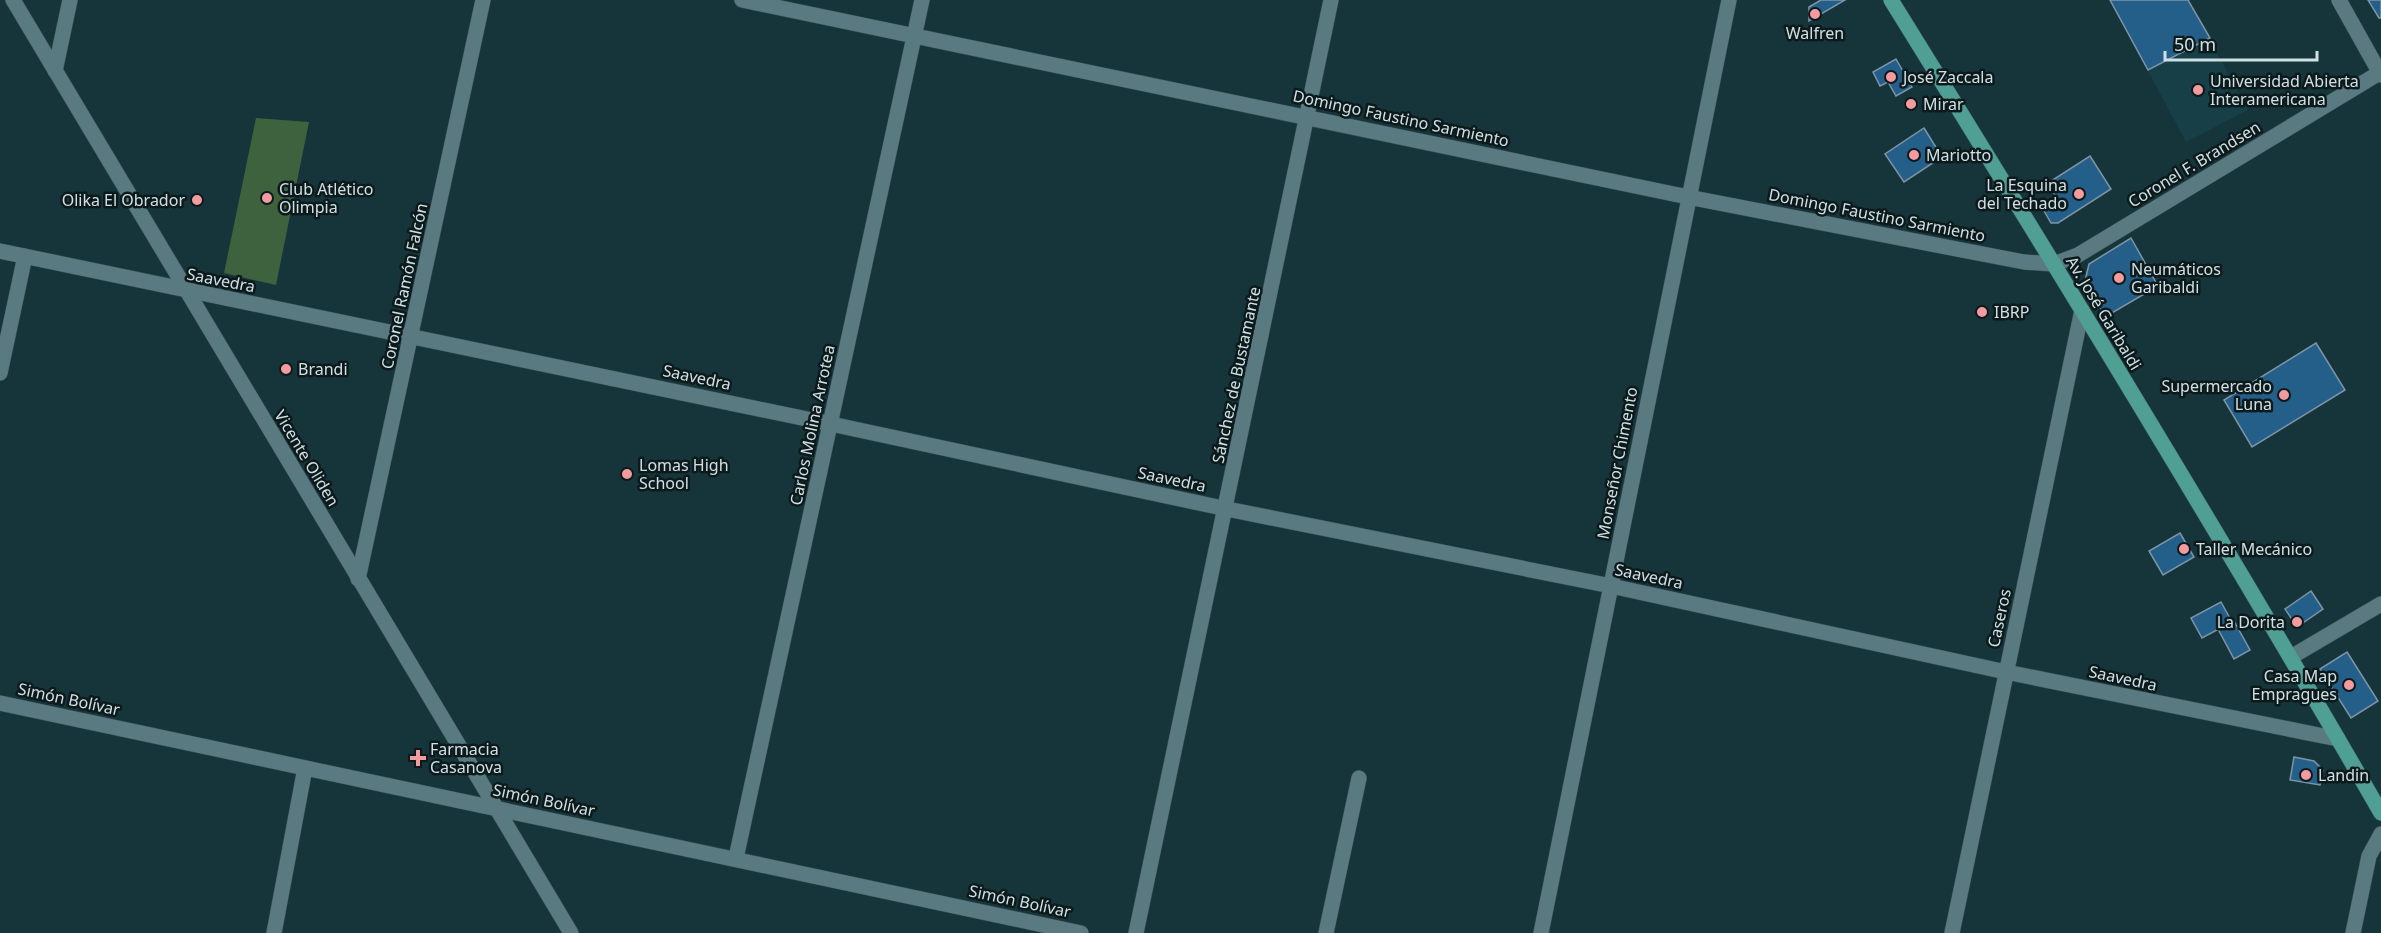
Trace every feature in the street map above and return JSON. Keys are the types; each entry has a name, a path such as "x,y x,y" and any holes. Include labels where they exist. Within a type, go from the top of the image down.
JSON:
{"main road":[{"name":"Av. José Garibaldi","path":"1892,0 2291,657 2381,813"}],"street":[{"name":"Vicente Oliden","path":"13,0 571,933"},
{"path":"55,71 70,0"},
{"name":"Coronel Ramón Falcón","path":"358,579 483,0"},
{"name":"Domingo Faustino Sarmiento","path":"742,0 1688,196 2024,262 2054,264"},
{"name":"Carlos Molina Arrotea","path":"736,858 922,0"},
{"name":"Sánchez de Bustamante","path":"1136,933 1227,509 1331,0"},
{"name":"Monseñor Chimento","path":"1541,933 1729,0"},
{"path":"2339,0 2380,73"},
{"name":"Coronel F. Brandsen","path":"2054,264 2078,255 2380,73"},
{"name":"Saavedra","path":"0,251 1227,509 1611,586 2006,672 2338,739"},
{"path":"0,373 25,256"},
{"name":"Caseros","path":"1952,933 2082,310"},
{"path":"2291,657 2381,604"},
{"name":"Simón Bolívar","path":"0,703 1081,933"},
{"path":"274,933 305,768"},
{"path":"1326,933 1359,778"},
{"path":"2353,933 2369,856 2381,834"}],"shaded area":[{"name":"Universidad Abierta Interamericana","path":"2110,0 2188,0 2248,110 2186,142"}],"green space":[{"name":"Club Atlético Olimpia","path":"256,118 309,122 276,285 224,273"}],"building":[{"name":"Walfren","path":"1821,0 1845,0 1809,21 1809,7"},
{"path":"2110,0 2188,0 2210,38 2148,70"},
{"path":"2368,0 2381,0 2381,18 2379,18"},
{"name":"José Zaccala","path":"1896,59 1912,87 1896,96 1888,82 1880,86 1873,72"},
{"name":"Mariotto","path":"1924,128 1942,157 1904,182 1885,154"},
{"name":"La Esquina del Techado","path":"2090,156 2111,189 2058,223 2051,223 2043,209 2058,200 2048,183"},
{"name":"Neumáticos Garibaldi","path":"2131,238 2158,286 2105,317 2085,281 2089,264"},
{"name":"Supermercado Luna","path":"2316,343 2345,390 2252,447 2224,400"},
{"path":"2180,533 2194,557 2163,575 2149,551"},
{"path":"2311,591 2323,609 2297,627 2285,609"},
{"path":"2221,602 2232,622 2202,638 2191,618"},
{"path":"2234,621 2250,650 2234,659 2218,629"},
{"name":"Casa Map Empragues","path":"2347,652 2378,701 2351,718 2320,669"},
{"name":"Landin","path":"2294,757 2314,761 2323,770 2320,785 2290,780"}],"place":[{"name":"Walfren","path":"1815,14"},
{"name":"José Zaccala","path":"1891,77"},
{"name":"Universidad Abierta Interamericana","path":"2198,90"},
{"name":"Mirar","path":"1911,104"},
{"name":"Mariotto","path":"1914,155"},
{"name":"La Esquina del Techado","path":"2079,194"},
{"name":"Club Atlético Olimpia","path":"267,198"},
{"name":"Olika El Obrador","path":"197,200"},
{"name":"Neumáticos Garibaldi","path":"2119,278"},
{"name":"IBRP","path":"1982,312"},
{"name":"Brandi","path":"286,369"},
{"name":"Supermercado Luna","path":"2284,395"},
{"name":"Lomas High School","path":"627,474"},
{"name":"Taller Mecánico","path":"2184,549"},
{"name":"La Dorita","path":"2297,622"},
{"name":"Casa Map Empragues","path":"2349,685"},
{"name":"Farmacia Casanova","path":"418,758"},
{"name":"Landin","path":"2306,775"}]}
